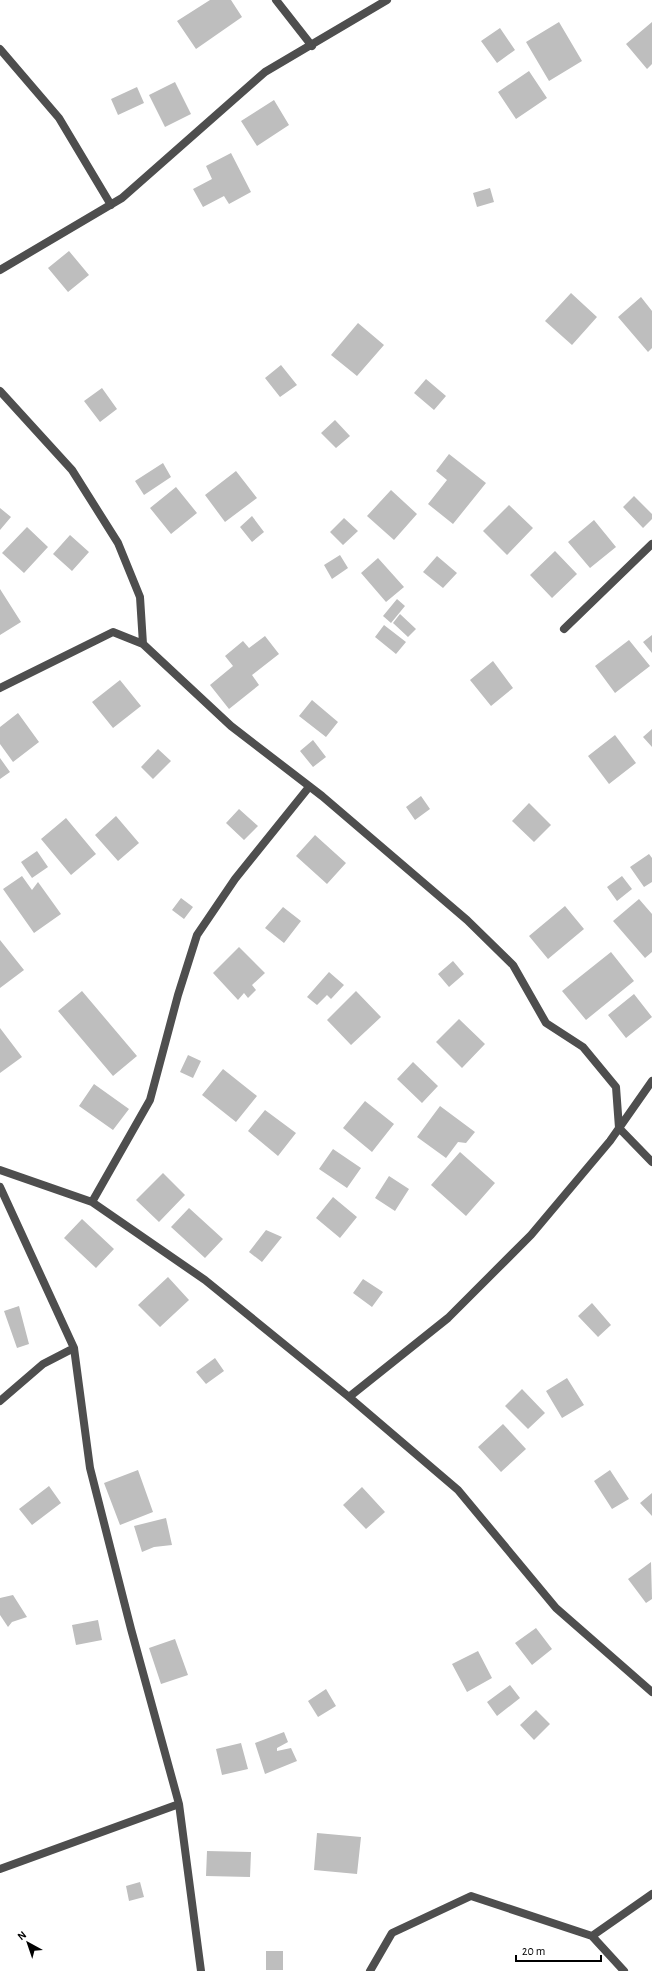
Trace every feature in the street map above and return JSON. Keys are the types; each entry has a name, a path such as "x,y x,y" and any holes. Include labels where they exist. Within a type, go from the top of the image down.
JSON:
{"street":[{"path":"276,0 312,46"},
{"path":"0,270 122,198 265,72 312,46 387,0"},
{"path":"0,49 59,118 111,205"},
{"path":"0,391 72,470 118,543 140,597 143,644"},
{"path":"564,629 652,544"},
{"path":"0,688 113,632 143,644 231,726 309,786 467,920 513,965 546,1023 583,1047 616,1087 619,1128 652,1162"},
{"path":"92,1202 150,1100 178,995 197,936 235,879 309,786"},
{"path":"349,1397 454,1313 531,1235 610,1141 652,1082"},
{"path":"0,1170 92,1202 205,1280 349,1397 458,1490 556,1608 652,1692"},
{"path":"0,1186 74,1348 90,1468 131,1629 179,1804 201,1971"},
{"path":"0,1401 43,1364 74,1348"},
{"path":"0,1869 179,1804"},
{"path":"592,1936 652,1894"},
{"path":"370,1971 392,1933 471,1896 592,1936 624,1971"}],"building":[{"path":"210,0 231,0 242,17 196,49 177,21"},
{"path":"559,22 582,61 549,81 526,42"},
{"path":"652,22 652,64 647,69 626,44"},
{"path":"500,28 515,50 497,63 481,41"},
{"path":"529,71 547,98 516,119 498,92"},
{"path":"175,82 191,114 165,127 149,95"},
{"path":"137,87 144,103 118,115 111,99"},
{"path":"274,100 289,125 257,146 241,121"},
{"path":"231,153 251,192 229,204 224,196 203,207 193,189 212,179 206,166"},
{"path":"490,188 494,202 477,207 473,193"},
{"path":"69,251 89,275 68,292 48,268"},
{"path":"571,293 597,317 572,345 545,321"},
{"path":"641,297 652,311 652,348 648,352 618,317"},
{"path":"358,323 384,345 357,376 331,355"},
{"path":"281,365 297,385 280,397 265,378"},
{"path":"426,379 446,396 434,410 414,393"},
{"path":"102,388 117,409 100,422 84,401"},
{"path":"335,420 350,436 336,448 321,433"},
{"path":"449,454 486,483 453,524 428,504 447,480 436,471"},
{"path":"163,463 171,477 144,495 135,481"},
{"path":"236,471 257,498 225,522 205,495"},
{"path":"176,487 197,513 171,534 150,508"},
{"path":"391,490 417,514 394,540 367,516"},
{"path":"634,496 652,514 652,519 643,528 623,507"},
{"path":"509,505 533,528 507,555 483,531"},
{"path":"0,508 11,517 0,530"},
{"path":"252,516 264,532 252,542 240,527"},
{"path":"344,518 358,531 343,545 330,532"},
{"path":"594,520 616,547 590,568 568,542"},
{"path":"27,527 48,547 24,573 2,553"},
{"path":"70,535 89,552 72,571 53,554"},
{"path":"555,551 577,574 552,598 530,575"},
{"path":"340,555 348,568 332,579 324,565"},
{"path":"437,556 457,573 443,588 423,572"},
{"path":"378,558 404,587 386,602 361,573"},
{"path":"0,589 21,622 0,635"},
{"path":"397,599 405,606 391,623 383,616"},
{"path":"400,614 416,629 408,637 393,623"},
{"path":"384,625 406,642 396,654 375,637"},
{"path":"652,635 652,653 643,642"},
{"path":"265,636 279,654 252,675 259,685 229,709 210,685 233,666 225,656 243,641 249,648"},
{"path":"629,640 650,666 615,693 595,666"},
{"path":"493,661 513,688 491,706 470,680"},
{"path":"120,680 141,706 113,728 92,702"},
{"path":"312,700 338,722 326,737 299,716"},
{"path":"18,713 39,742 13,762 0,744 0,727"},
{"path":"652,729 652,747 643,737"},
{"path":"615,735 636,763 609,784 588,756"},
{"path":"313,740 326,757 313,767 300,751"},
{"path":"158,749 171,761 153,779 141,767"},
{"path":"0,758 10,772 0,779"},
{"path":"421,796 430,809 415,820 406,807"},
{"path":"529,803 551,825 534,842 512,821"},
{"path":"239,809 258,826 244,840 226,823"},
{"path":"116,816 139,843 118,861 95,835"},
{"path":"66,818 96,854 71,875 41,839"},
{"path":"315,835 346,863 327,884 296,856"},
{"path":"37,851 48,867 32,878 21,862"},
{"path":"649,854 652,858 652,882 644,887 630,867"},
{"path":"22,876 32,890 38,882 61,914 34,933 3,889"},
{"path":"622,876 632,889 617,901 607,887"},
{"path":"181,898 193,907 184,919 172,910"},
{"path":"639,899 652,914 652,952 645,958 613,921"},
{"path":"565,906 584,929 548,959 529,936"},
{"path":"283,907 301,921 284,943 265,928"},
{"path":"0,940 24,970 0,988"},
{"path":"239,947 265,973 252,985 256,990 248,998 244,993 238,1000 213,973"},
{"path":"611,952 634,981 586,1020 562,991"},
{"path":"453,961 464,974 449,987 438,974"},
{"path":"329,972 344,985 331,999 327,995 317,1005 307,997"},
{"path":"82,991 137,1056 113,1076 58,1011"},
{"path":"356,991 381,1017 351,1045 327,1020"},
{"path":"634,994 652,1017 626,1038 608,1015"},
{"path":"459,1019 485,1044 462,1068 436,1042"},
{"path":"0,1028 22,1057 0,1073"},
{"path":"188,1055 201,1061 193,1078 180,1072"},
{"path":"413,1062 438,1086 422,1103 397,1079"},
{"path":"223,1069 257,1096 236,1122 202,1095"},
{"path":"94,1084 129,1109 113,1130 79,1106"},
{"path":"365,1101 394,1124 372,1152 343,1128"},
{"path":"440,1106 475,1132 466,1143 458,1142 446,1158 417,1137"},
{"path":"265,1110 296,1133 278,1156 248,1131"},
{"path":"333,1149 361,1168 347,1188 319,1169"},
{"path":"460,1152 495,1183 466,1216 431,1185"},
{"path":"163,1173 185,1195 159,1222 136,1200"},
{"path":"389,1176 409,1189 395,1211 375,1198"},
{"path":"333,1197 357,1217 340,1238 316,1218"},
{"path":"189,1208 223,1239 205,1258 171,1227"},
{"path":"82,1219 114,1249 96,1268 64,1238"},
{"path":"266,1230 282,1237 262,1262 249,1252"},
{"path":"168,1277 189,1300 160,1327 138,1305"},
{"path":"363,1279 383,1292 372,1307 353,1293"},
{"path":"592,1303 611,1325 598,1337 578,1316"},
{"path":"19,1306 29,1344 17,1348 4,1311"},
{"path":"215,1358 224,1371 206,1384 196,1372"},
{"path":"567,1378 584,1405 562,1418 546,1391"},
{"path":"522,1389 545,1413 528,1429 505,1406"},
{"path":"503,1424 526,1449 501,1472 478,1447"},
{"path":"138,1470 153,1512 120,1525 104,1483"},
{"path":"610,1470 629,1499 612,1509 594,1481"},
{"path":"49,1486 61,1503 32,1525 19,1509"},
{"path":"362,1487 385,1512 366,1529 343,1505"},
{"path":"652,1493 652,1516 640,1503"},
{"path":"166,1518 172,1545 154,1547 142,1552 134,1526"},
{"path":"651,1562 652,1599 646,1603 628,1579"},
{"path":"13,1595 27,1617 12,1622 8,1627 0,1615 0,1598"},
{"path":"98,1620 102,1640 76,1645 72,1625"},
{"path":"536,1628 552,1649 532,1665 515,1643"},
{"path":"175,1639 188,1675 161,1684 149,1648"},
{"path":"478,1651 492,1678 467,1692 452,1664"},
{"path":"510,1685 520,1698 497,1716 487,1702"},
{"path":"326,1689 336,1706 318,1717 308,1701"},
{"path":"536,1710 550,1724 534,1740 520,1725"},
{"path":"284,1732 288,1742 277,1748 277,1751 291,1748 297,1761 265,1774 255,1743"},
{"path":"241,1743 248,1769 222,1775 216,1749"},
{"path":"317,1833 361,1837 357,1874 314,1870"},
{"path":"207,1851 251,1852 250,1877 206,1876"},
{"path":"140,1882 144,1897 129,1901 126,1886"},
{"path":"266,1951 283,1951 283,1970 266,1970"}]}
